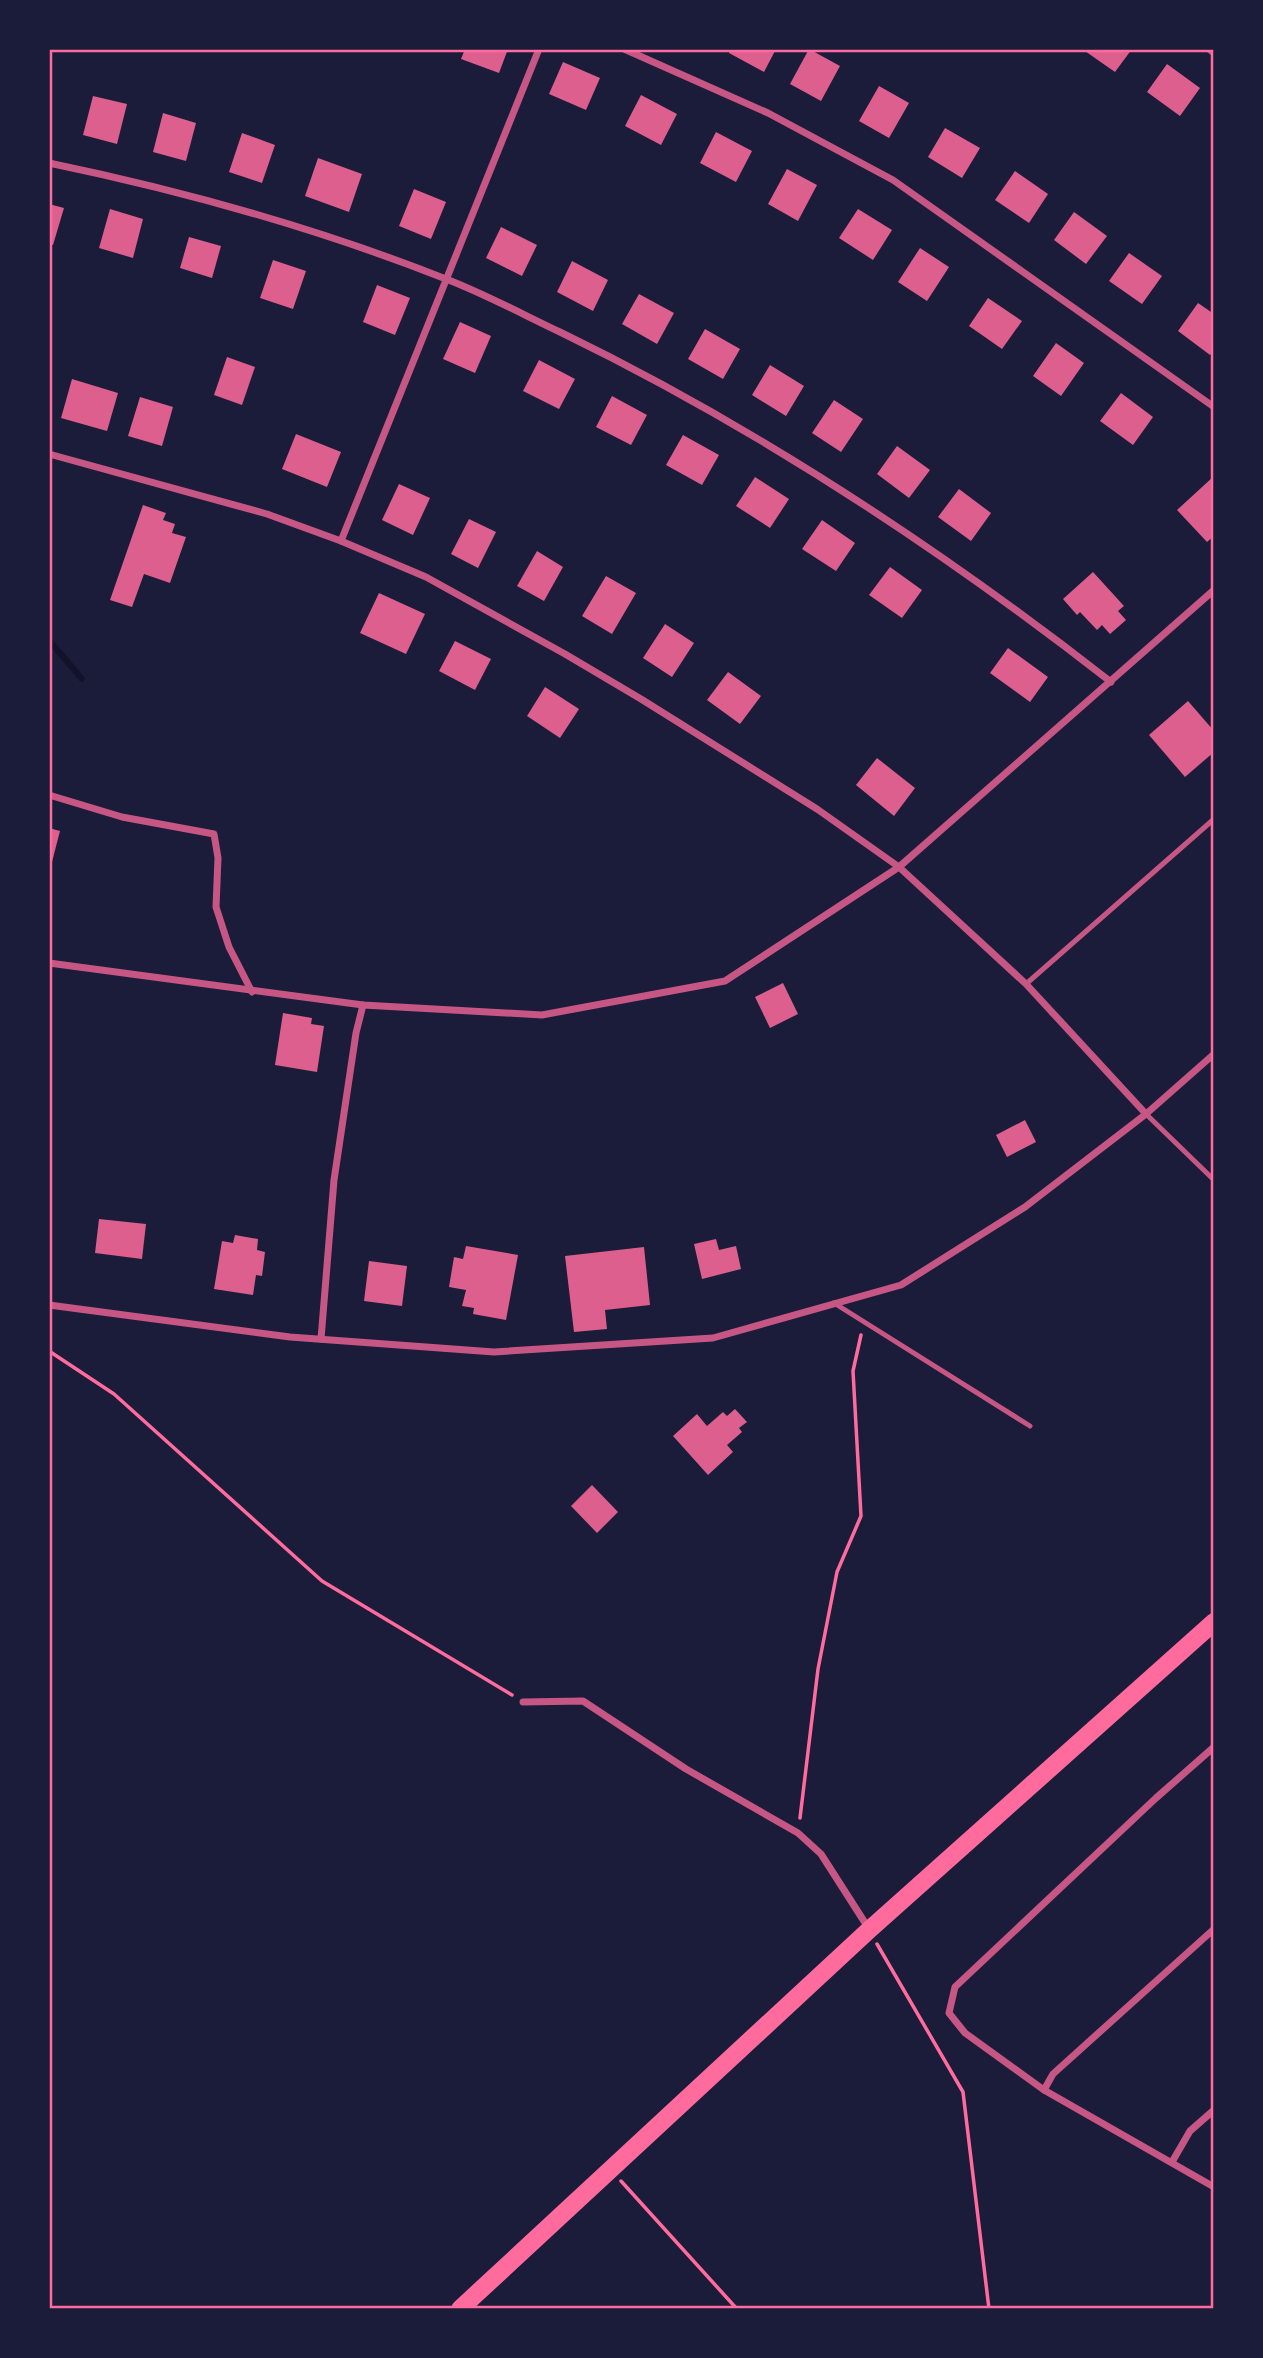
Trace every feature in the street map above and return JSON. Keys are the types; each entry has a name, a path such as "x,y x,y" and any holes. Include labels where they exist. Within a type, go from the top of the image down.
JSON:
{"main road":[{"path":"460,2309 869,1930 1214,1622"}],"street":[{"path":"341,541 539,49"},
{"path":"624,49 768,113 893,180 1214,407"},
{"path":"1209,49 1214,53"},
{"path":"49,163 146,183 238,208 344,242 447,279 635,368 771,444 888,518 1042,628 1111,682"},
{"path":"49,454 267,514 341,541 426,577 565,654 817,809 899,867 1026,984 1146,1114"},
{"path":"49,963 363,1005 542,1015 725,981 899,867 1214,590"},
{"path":"49,795 122,817 215,834 218,858 216,907 229,947 251,992"},
{"path":"321,1339 334,1180 356,1033 363,1005"},
{"path":"49,1305 290,1337 494,1352 713,1338 901,1285 1025,1207 1146,1114 1214,1054"},
{"path":"523,1702 583,1701 686,1769 798,1833 821,1854 869,1930"},
{"path":"1214,1747 955,1987 949,2013 965,2033 1044,2090 1214,2187"},
{"path":"1044,2090 1053,2074 1214,1930"},
{"path":"1172,2162 1190,2131 1214,2110"}],"lane":[{"path":"1026,984 1214,819"},
{"path":"1146,1114 1214,1181"},
{"path":"834,1304 1030,1426"}],"path":[{"path":"798,1833 818,1669 837,1572 861,1517 853,1371 864,1322"},
{"path":"49,1351 114,1394 322,1581 523,1702"},
{"path":"869,1930 963,2092 989,2309"},
{"path":"611,2169 737,2309"}],"building":[{"path":"465,49 508,49 499,73 461,59"},
{"path":"730,49 776,49 764,72 729,53"},
{"path":"809,49 840,66 821,101 790,84"},
{"path":"1082,49 1132,49 1115,72"},
{"path":"563,62 600,78 586,110 549,94"},
{"path":"1167,64 1200,88 1180,116 1147,92"},
{"path":"879,86 909,103 889,138 859,121"},
{"path":"641,95 677,114 661,145 625,126"},
{"path":"93,96 127,104 117,144 83,135"},
{"path":"163,113 196,123 186,161 153,152"},
{"path":"945,128 980,148 962,178 928,157"},
{"path":"716,132 752,151 736,182 700,163"},
{"path":"242,133 275,145 262,183 229,172"},
{"path":"318,158 362,174 349,212 305,196"},
{"path":"787,169 817,185 798,221 768,204"},
{"path":"1015,171 1048,194 1029,223 995,200"},
{"path":"414,189 446,202 431,239 399,226"},
{"path":"49,204 64,208 53,245 49,244"},
{"path":"110,209 143,219 133,258 99,248"},
{"path":"858,209 892,230 873,260 839,238"},
{"path":"1074,212 1107,236 1086,264 1054,240"},
{"path":"501,227 537,245 522,276 486,258"},
{"path":"189,237 221,246 212,278 180,268"},
{"path":"920,248 949,267 927,301 898,282"},
{"path":"1129,253 1162,276 1142,304 1109,281"},
{"path":"273,260 306,271 293,309 260,298"},
{"path":"572,261 608,280 593,311 557,292"},
{"path":"377,285 410,298 395,335 363,322"},
{"path":"639,294 674,313 657,344 622,324"},
{"path":"988,298 1022,321 1002,349 969,326"},
{"path":"1198,303 1214,314 1214,350 1210,355 1178,331"},
{"path":"460,322 491,336 475,373 443,359"},
{"path":"705,329 740,349 723,379 688,359"},
{"path":"1056,343 1084,363 1061,396 1033,376"},
{"path":"227,357 255,367 242,405 214,395"},
{"path":"539,360 575,379 559,409 523,391"},
{"path":"770,365 804,386 786,416 752,395"},
{"path":"72,379 118,393 107,431 61,418"},
{"path":"1121,393 1153,417 1133,445 1100,421"},
{"path":"612,396 647,415 631,445 596,427"},
{"path":"140,397 173,407 162,446 128,436"},
{"path":"834,400 863,419 841,452 812,433"},
{"path":"296,434 341,452 327,487 282,469"},
{"path":"683,435 719,455 702,485 666,465"},
{"path":"897,446 930,470 909,498 877,474"},
{"path":"755,477 789,499 770,528 736,506"},
{"path":"1213,477 1214,536 1207,542 1177,510"},
{"path":"399,484 430,498 413,535 382,520"},
{"path":"959,489 991,513 971,541 938,517"},
{"path":"143,505 166,513 163,520 175,524 172,533 186,537 170,583 144,574 132,607 110,600"},
{"path":"469,519 496,532 478,568 451,554"},
{"path":"822,520 855,543 836,571 802,549"},
{"path":"537,551 563,567 544,601 517,586"},
{"path":"890,567 922,590 902,618 869,595"},
{"path":"1093,572 1124,606 1118,611 1126,620 1110,634 1102,625 1097,630 1080,612 1077,615 1063,599"},
{"path":"606,576 636,593 612,634 582,616"},
{"path":"379,593 425,614 406,654 360,633"},
{"path":"665,624 694,643 672,677 643,658"},
{"path":"455,641 491,659 475,690 439,671"},
{"path":"1008,648 1048,677 1030,702 990,673"},
{"path":"728,672 761,696 740,724 707,700"},
{"path":"545,687 579,709 560,738 527,716"},
{"path":"1188,701 1214,731 1214,752 1185,777 1149,735"},
{"path":"877,758 915,788 894,816 856,785"},
{"path":"49,828 60,831 52,862 49,861"},
{"path":"783,983 798,1014 770,1028 755,997"},
{"path":"283,1013 312,1018 311,1024 324,1026 317,1072 275,1065"},
{"path":"1025,1120 1036,1142 1007,1157 996,1135"},
{"path":"99,1219 146,1224 142,1259 95,1253"},
{"path":"235,1235 258,1239 257,1250 265,1252 262,1276 256,1275 253,1295 214,1289 222,1241 233,1243"},
{"path":"716,1239 719,1250 736,1246 741,1269 702,1279 694,1244"},
{"path":"466,1246 518,1255 506,1320 473,1314 474,1308 462,1306 466,1290 449,1287 454,1257 463,1259"},
{"path":"644,1247 650,1305 605,1310 607,1329 574,1332 565,1256"},
{"path":"369,1261 407,1266 402,1306 364,1301"},
{"path":"735,1409 747,1422 739,1428 742,1432 727,1445 733,1452 708,1475 673,1436 697,1414 707,1426 723,1412 727,1416"},
{"path":"592,1485 618,1512 597,1533 571,1506"}],"waterway":[{"path":"49,640 82,679"}]}
